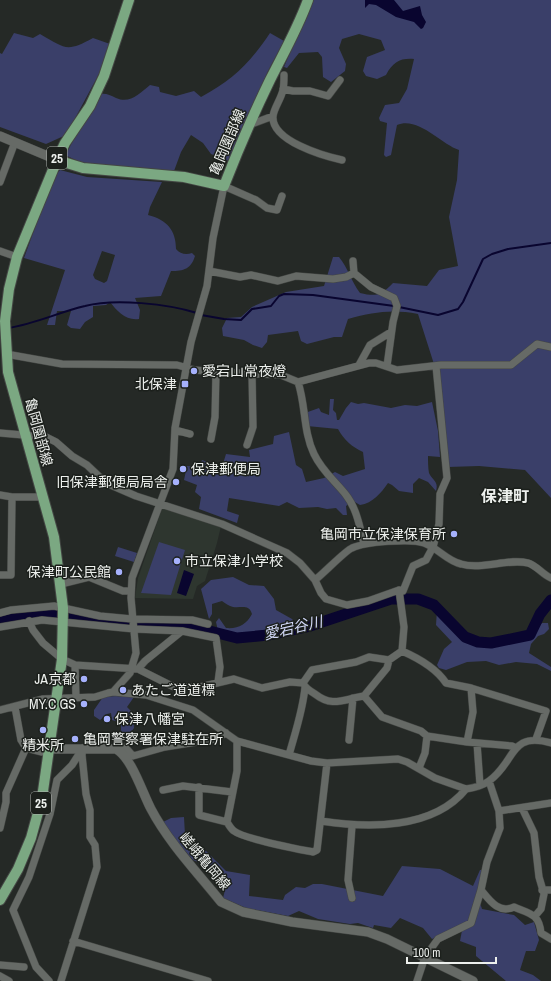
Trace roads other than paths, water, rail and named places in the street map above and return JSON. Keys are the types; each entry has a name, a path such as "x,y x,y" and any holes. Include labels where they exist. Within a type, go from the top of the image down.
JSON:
{"main road":[{"name":"亀岡園部線","path":"0,900 18,869 31,838 42,798 62,659 61,584 54,537 8,372 4,325 9,289 17,257 57,160 65,143 90,106 104,76 129,0"},
{"name":"亀岡園部線","path":"57,160 83,168 184,177 224,186 249,125 293,38 308,0"},
{"path":"0,136 57,160"},
{"path":"50,749 116,749"},
{"name":"嵯峨亀岡線","path":"116,749 125,755 147,802 168,837 221,902 243,912 292,922 368,932 387,939 472,981"}],"street":[{"path":"284,75 283,89 273,116 275,126 282,135 321,155 342,160"},
{"path":"283,89 310,91 328,96 340,80"},
{"path":"249,125 273,116"},
{"path":"0,182 16,142"},
{"path":"135,669 136,653 130,591 132,578 173,469 175,430 186,367 207,286 213,238 224,186 256,200 266,208 277,210 282,196"},
{"path":"0,251 17,257"},
{"path":"353,261 354,272 372,287 394,298 397,306 391,332 387,366"},
{"path":"208,271 240,277 251,275 278,280 296,276 333,279 346,277 354,272"},
{"path":"359,365 370,345 391,332"},
{"path":"6,354 62,364 178,365 216,372 281,375 298,382 359,365 376,363 397,370 436,366 511,365 537,344 551,347"},
{"path":"0,433 46,437 56,442 106,483 136,496 222,524 287,553 300,563 315,580 321,593 326,599 347,605 368,601 403,591 413,566 426,560 433,547 439,524 440,494 447,478 436,366"},
{"path":"211,440 215,417 216,372"},
{"path":"247,445 253,427 252,373"},
{"path":"298,382 306,433 314,454 323,470 346,496 357,515 364,544"},
{"path":"175,430 190,434"},
{"path":"0,495 12,497 43,497"},
{"path":"0,575 11,575 12,497"},
{"path":"315,580 350,548 364,544 413,540 433,547 448,558 460,564 475,566 528,563 551,578"},
{"path":"61,584 89,577 124,591 130,591"},
{"path":"399,592 404,627 402,651"},
{"path":"0,613 40,607 62,614 182,631 216,638 220,667 218,682"},
{"path":"0,627 42,620 62,614 89,614 133,624 192,620 208,624"},
{"path":"29,621 39,638 62,659 75,665 135,669 174,687 200,687 234,679 262,688 290,682 304,685 322,699 332,703 364,696 387,668 389,660 402,651"},
{"path":"113,692 135,669 182,631"},
{"path":"402,651 427,665 439,674 446,683 471,688 490,695 548,711 536,739"},
{"path":"289,755 304,704 304,685 312,670 356,662 368,657 389,660"},
{"path":"75,665 76,697"},
{"path":"468,742 473,712 471,688"},
{"path":"0,710 43,699 95,697 113,692 146,696 193,710 237,741 289,755 327,763 398,759 419,768 435,778 466,789"},
{"path":"364,696 369,704 382,717 400,725 421,731 427,736 512,746 516,748"},
{"path":"349,740 353,698"},
{"path":"15,707 21,740 26,748 42,752 50,749"},
{"path":"116,749 120,746 125,747 133,756 165,747 215,739 226,733"},
{"path":"419,768 425,753 427,736"},
{"path":"321,821 352,826 422,819 450,804 466,789 489,781 501,769 516,748 526,740 536,739 550,743"},
{"path":"237,741 237,771 227,822 230,827 240,835 313,852 316,850 321,821 327,763"},
{"path":"477,743 480,785"},
{"path":"0,828 6,802 6,793 26,748"},
{"path":"61,981 97,867 95,845 90,837 90,810 86,794 82,755 83,748"},
{"path":"49,981 36,967 13,910 29,877 50,814 57,780 72,765 83,748"},
{"path":"417,981 425,958 438,939 471,923 481,890 487,862 500,828 499,811 489,781"},
{"path":"164,790 183,786 232,792"},
{"path":"199,787 199,814 227,822"},
{"path":"499,811 551,803"},
{"path":"522,808 534,833 542,890 543,902 541,909 535,916"},
{"path":"352,826 348,880 352,898"},
{"path":"481,890 493,904 500,908 508,910 514,907 535,916 539,922 541,933 551,939"},
{"path":"542,890 551,890"},
{"path":"73,941 208,981"},
{"path":"0,965 24,966"},
{"path":"0,976 9,981"}],"waterway":[{"path":"399,307 438,315 458,309 463,302 483,259 492,254 508,249 551,243"},
{"path":"201,315 241,320 252,309 271,306 279,296 284,294 313,295 394,306"},
{"path":"8,328 28,324 85,306 111,302 157,305 197,313"},
{"name":"愛宕谷川","path":"0,621 29,614 52,613 110,622 190,626 237,638 268,635 310,626 391,599 418,599 434,605 465,637 478,642 491,643 530,635 540,614 551,600"}],"place":[{"name":"愛宕山常夜燈","path":"194,371"},
{"name":"北保津","path":"185,384"},
{"name":"保津郵便局","path":"183,469"},
{"name":"旧保津郵便局局舎","path":"176,482"},
{"name":"亀岡市立保津保育所","path":"454,534"},
{"name":"市立保津小学校","path":"177,561"},
{"name":"保津町公民館","path":"119,572"},
{"name":"JA京都","path":"84,679"},
{"name":"あたご道道標","path":"123,690"},
{"name":"MY.C GS","path":"84,704"},
{"name":"保津八幡宮","path":"107,719"},
{"name":"精米所","path":"43,730"},
{"name":"亀岡警察署保津駐在所","path":"75,739"}],"district":[{"name":"保津町","path":"505,496"}]}
